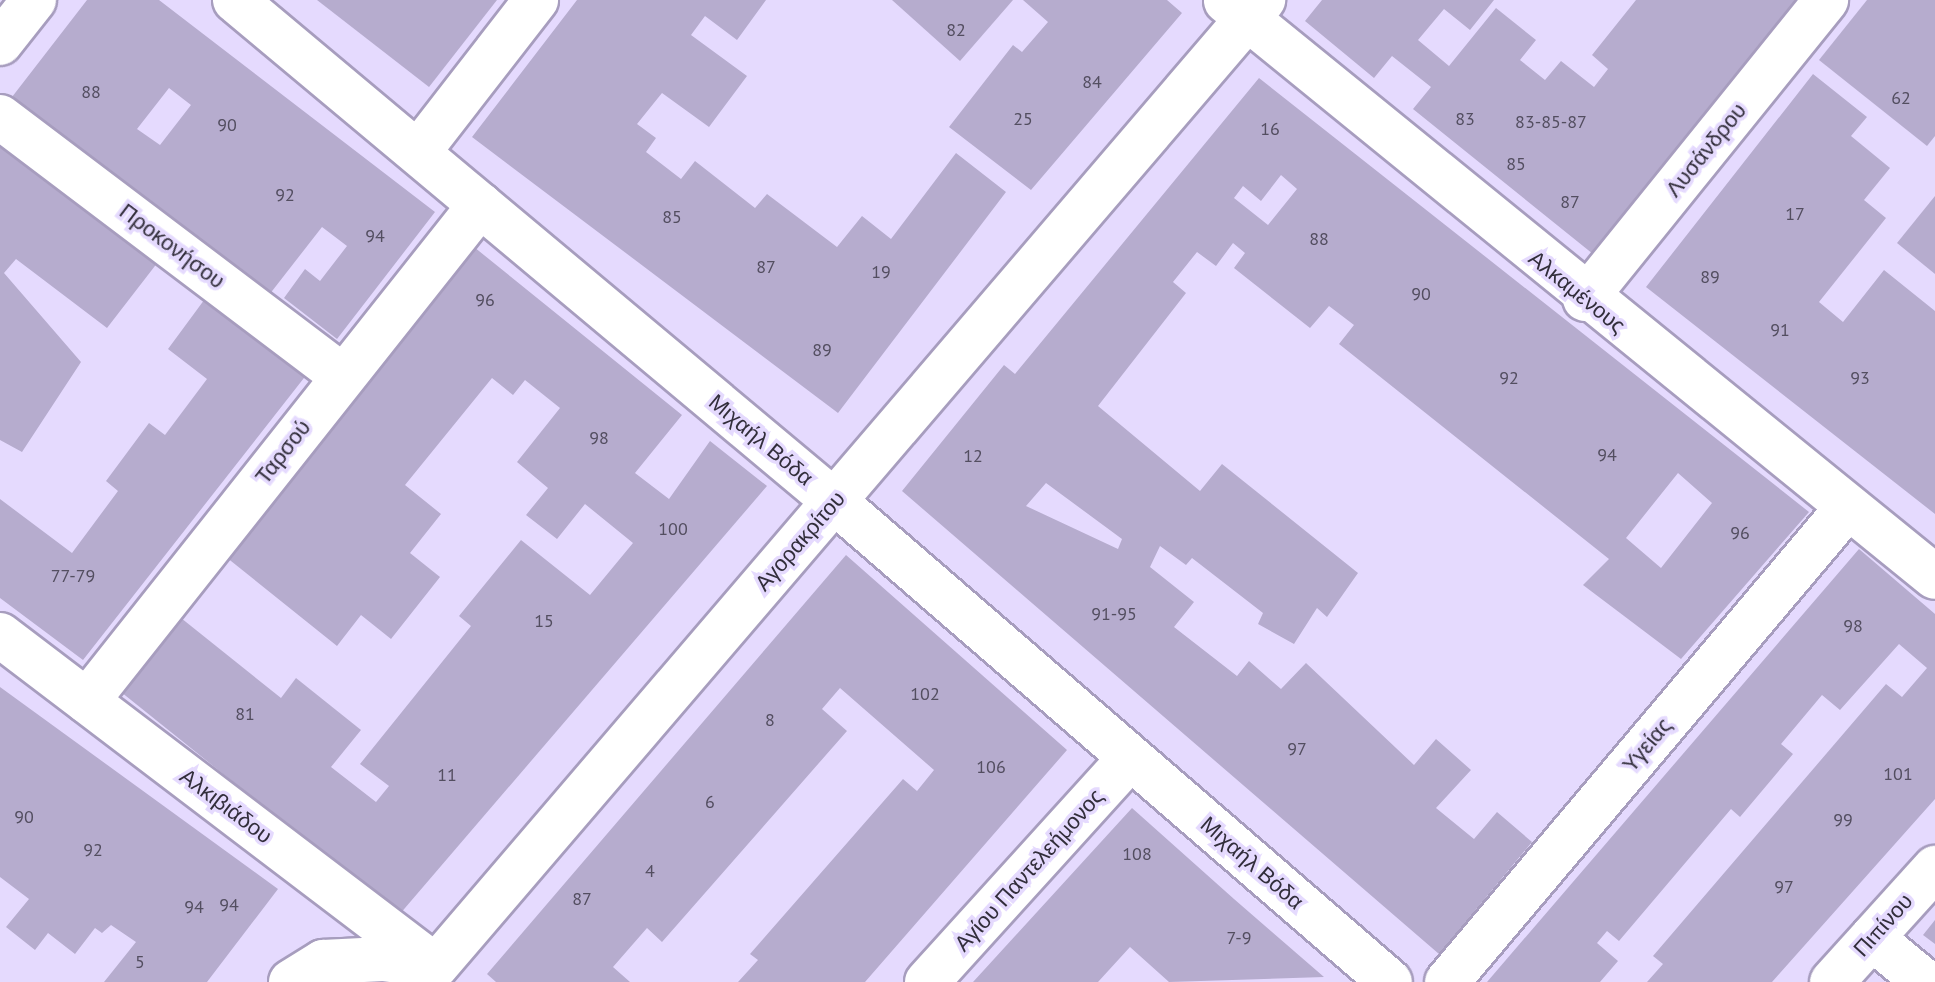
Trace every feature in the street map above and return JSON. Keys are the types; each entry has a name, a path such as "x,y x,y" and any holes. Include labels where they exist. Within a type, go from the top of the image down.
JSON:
{"street":[{"path":"0,43 34,0"},
{"name":"Μιχαήλ Βόδα","path":"235,0 834,501 1130,758 1372,976"},
{"path":"419,151 536,0"},
{"name":"Λυσάνδρου","path":"1585,299 1826,0"},
{"name":"Αλκαμένους","path":"1245,6 1585,299 1935,577"},
{"name":"Αγορακρίτου","path":"442,974 1245,6"},
{"name":"Προκονήσου","path":"0,117 343,376"},
{"name":"Ταρσού","path":"87,701 480,205"},
{"name":"Υγείας","path":"1447,982 1847,508"},
{"name":"Αλκιβιάδου","path":"0,635 442,974"},
{"name":"Αγίου Παντελεήμονος","path":"927,982 1130,758"},
{"name":"Πιπίνου","path":"1832,982 1935,868"},
{"path":"1872,938 1925,982"},
{"path":"291,982 323,962 442,974"}],"building":[{"path":"87,0 159,0 435,212 337,339 284,298 305,269 320,281 347,246 322,227 269,295 12,97","holes":["169,88 191,105 160,145 137,129"]},
{"path":"317,0 497,0 429,87"},
{"path":"577,0 766,0 737,40 705,16 691,35 747,76 709,127 662,93 637,124 656,138 646,152 681,179 695,161 755,208 767,194 837,247 862,216 891,239 956,153 1006,192 838,413 472,137"},
{"path":"892,0 1013,0 960,61"},
{"path":"1023,0 1167,0 1182,13 1031,190 949,127 1013,45 1022,52 1048,22"},
{"path":"1322,0 1494,0 1470,30 1444,9 1418,40 1449,66 1496,8 1536,40 1520,60 1545,80 1561,61 1594,87 1608,69 1592,55 1636,0 1799,0 1593,254 1413,109 1431,87 1392,56 1374,78 1305,21"},
{"path":"1867,0 1935,0 1935,136 1927,146 1819,60"},
{"path":"1813,74 1867,117 1851,136 1890,168 1864,200 1886,218 1819,302 1843,322 1884,270 1935,311 1935,514 1646,287"},
{"path":"1259,78 1809,512 1681,659 1583,585 1609,559 1339,344 1354,325 1329,306 1310,328 1234,268 1245,253 1233,243 1216,266 1197,252 1173,282 1186,293 1098,406 1200,491 1222,464 1358,573 1327,617 1317,608 1294,644 1258,624 1263,613 1192,558 1186,565 1160,546 1150,567 1194,602 1174,627 1237,676 1249,661 1281,689 1306,663 1414,765 1436,739 1471,770 1436,808 1474,839 1497,812 1532,842 1439,954 902,491 1004,365 1015,374","holes":["1281,175 1297,189 1268,225 1234,198 1243,186 1261,201","1678,473 1712,503 1661,568 1626,538","1046,483 1122,539 1118,549 1026,506"]},
{"path":"0,141 158,262 107,328 16,259 4,273 81,362 22,452 0,440"},
{"path":"1935,196 1935,274 1897,243"},
{"path":"474,247 682,415 635,473 669,499 710,441 767,486 399,915 121,692 181,618 281,698 296,678 361,730 331,767 376,802 389,786 360,764 471,626 459,616 521,540 590,595 633,543 585,504 557,539 526,515 548,488 517,462 560,408 525,380 513,395 492,378 405,485 441,514 410,553 440,577 391,639 361,615 337,646 226,557"},
{"path":"210,292 311,369 83,660 0,598 0,499 72,553 118,491 106,481 149,423 165,435 207,379 168,349"},
{"path":"1859,549 1935,614 1935,799 1772,982 1647,982 1663,964 1653,956 1886,684 1902,697 1927,668 1899,644 1840,710 1822,695 1781,744 1793,754 1740,817 1731,809 1619,941 1607,931 1597,943 1618,961 1600,982 1487,982"},
{"path":"846,555 1067,750 865,982 738,982 758,960 750,954 903,779 917,791 934,770 840,688 822,709 847,731 662,942 647,928 613,967 630,982 496,982 487,974"},
{"path":"0,687 278,889 207,982 104,982 136,942 111,925 102,933 95,928 75,954 48,933 35,950 6,927 29,899 0,877"},
{"path":"1132,808 1324,977 1169,982 1130,947 1098,982 973,982"},
{"path":"1935,920 1935,944 1923,935"}]}
